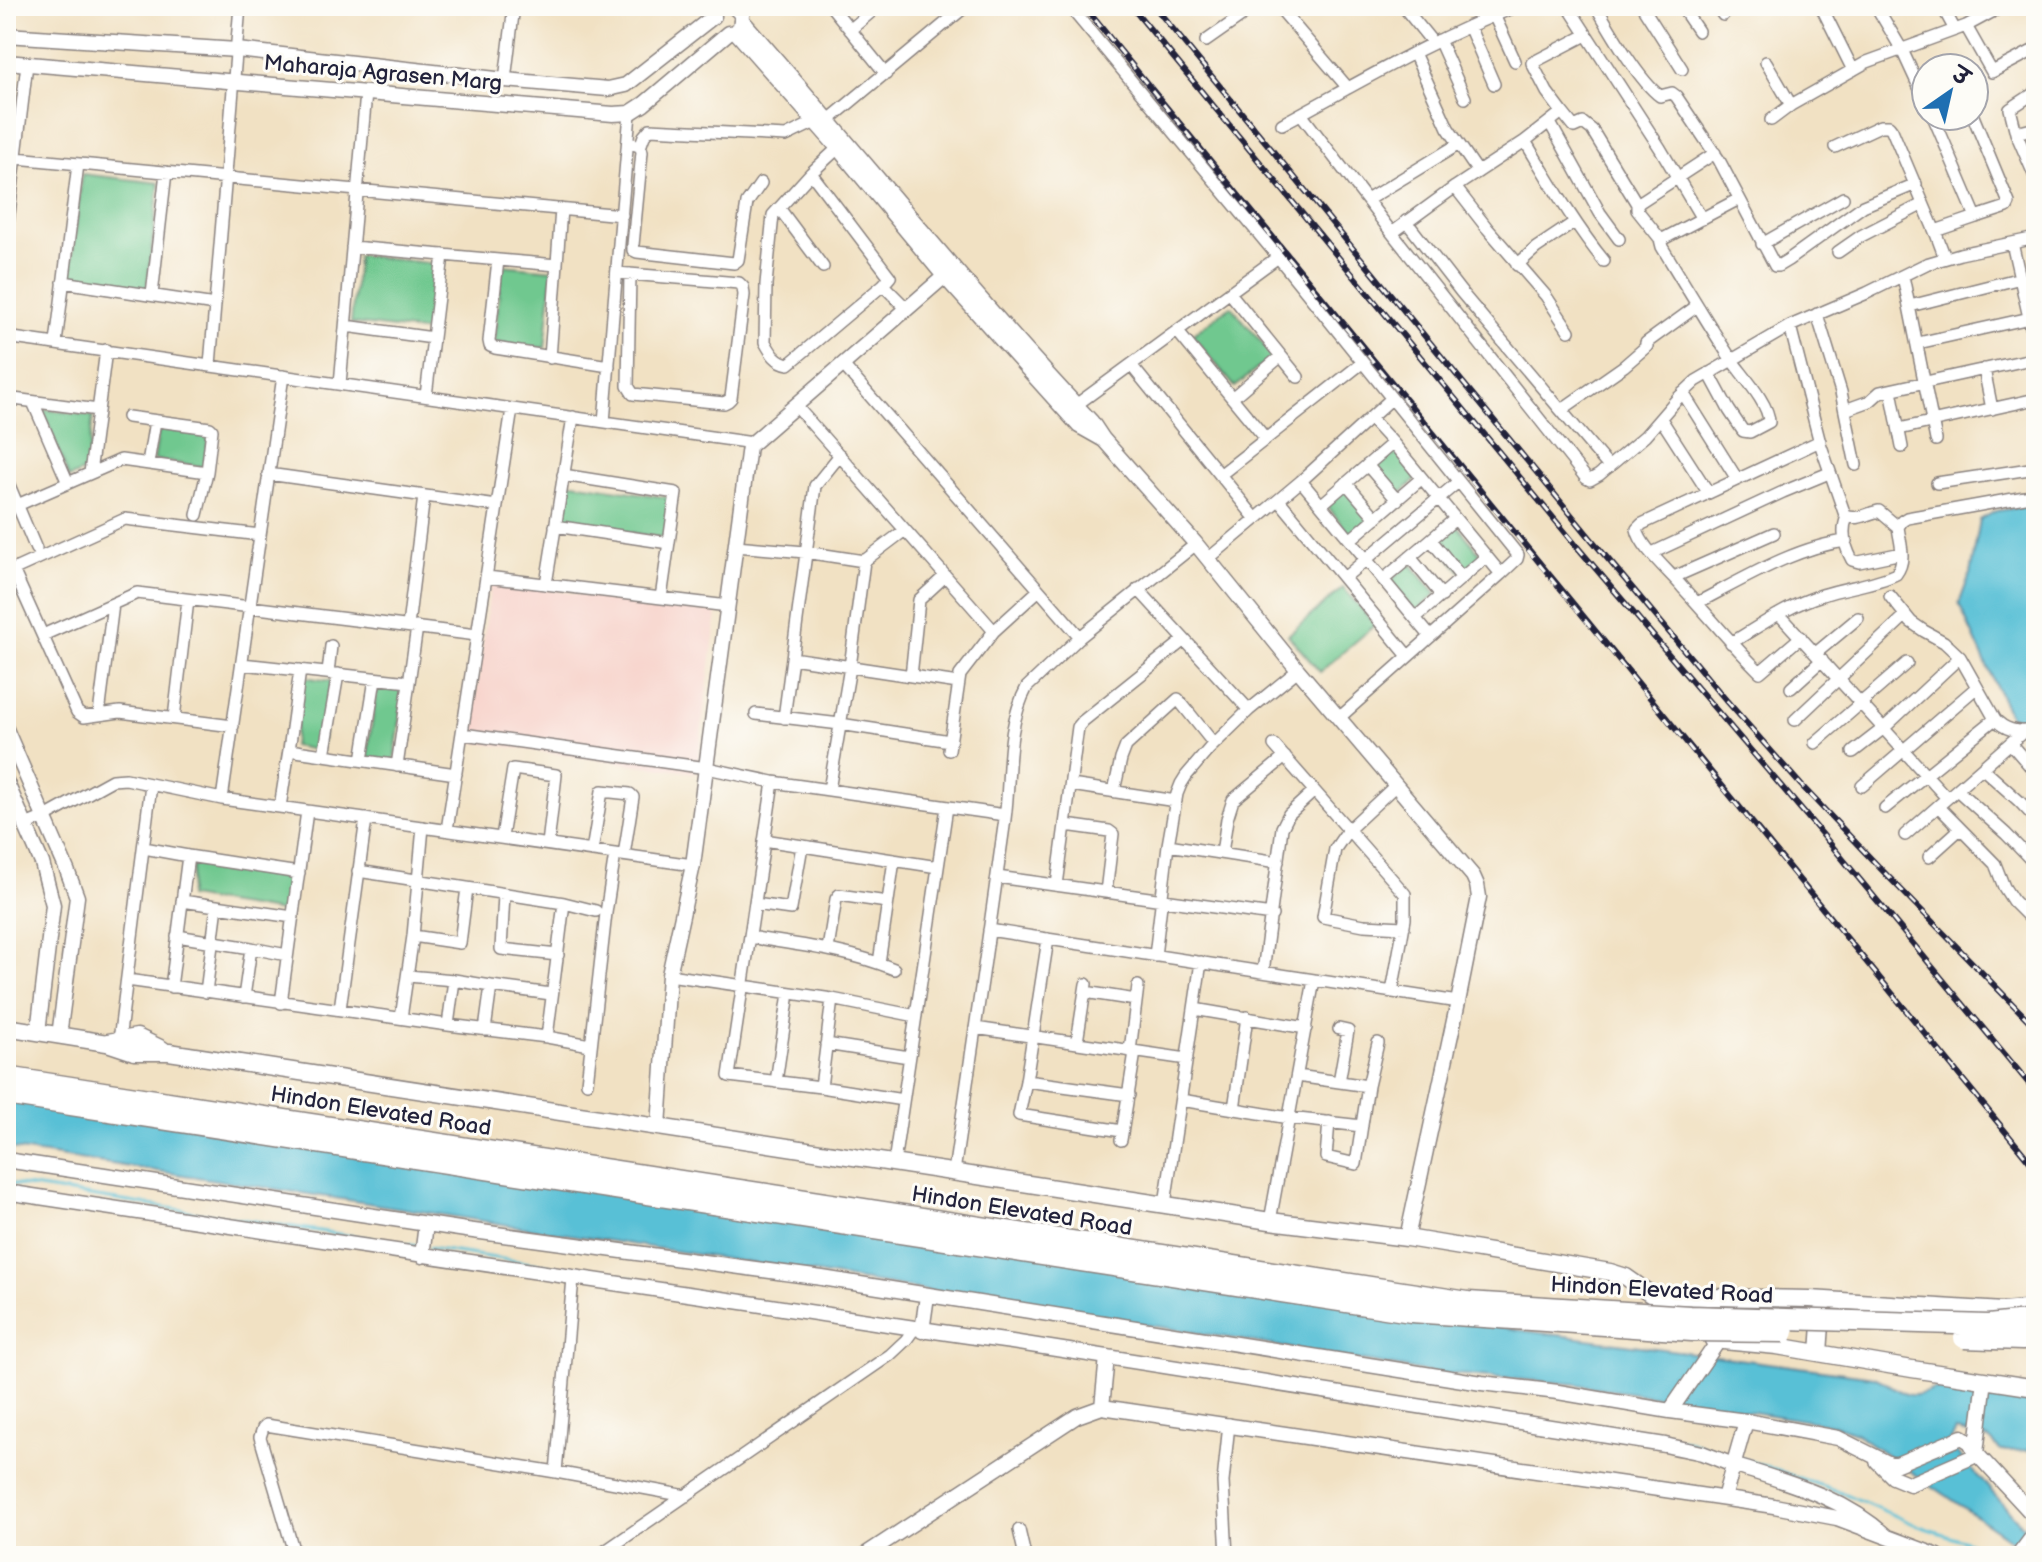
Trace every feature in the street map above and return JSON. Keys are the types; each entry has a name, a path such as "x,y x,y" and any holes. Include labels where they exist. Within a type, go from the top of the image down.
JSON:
{"highway":[{"name":"Hindon Elevated Road","path":"6,1077 1468,1302 1706,1317 1988,1325 2036,1320"},
{"name":"Hindon Elevated Road","path":"6,1095 1411,1312 1692,1331 2036,1339"}],"main road":[{"path":"6,1027 113,1042 134,1052 169,1052 1270,1221 1407,1238 1610,1272 1626,1277 1653,1296 1823,1300 2003,1311 2036,1308"},
{"path":"1653,1296 1656,1312 1669,1337 1717,1344 1777,1346 1984,1385 2036,1388"},
{"path":"1819,1353 1823,1300"}],"street":[{"path":"210,365 240,6"},
{"path":"505,80 514,6"},
{"path":"831,6 886,74"},
{"path":"850,30 878,6"},
{"path":"761,183 747,203 738,260 734,263 633,250 640,147 650,129 786,136 822,121 886,74 966,6"},
{"path":"1069,6 1278,257 1518,555 1517,560 1339,718"},
{"path":"1206,41 1256,6"},
{"path":"1278,6 1348,88"},
{"path":"1403,6 1436,41 1465,98"},
{"path":"1282,124 1436,41 1518,6"},
{"path":"1568,6 1702,219"},
{"path":"1596,6 1655,93 1660,96 1672,93 1676,96 1715,153 1772,264 1777,267 1863,206 1916,184"},
{"path":"1642,6 1682,69"},
{"path":"1681,6 1698,31"},
{"path":"1821,6 1853,70"},
{"path":"1876,6 1910,67"},
{"path":"1942,6 1992,72 2036,49"},
{"path":"1771,120 1791,105 1867,62 1960,28 2003,6"},
{"path":"717,10 719,29 738,18"},
{"name":"Maharaja Agrasen Marg","path":"6,35 237,50 608,89 626,85 717,10"},
{"path":"1494,15 1515,61"},
{"path":"604,422 630,113 644,104 738,18"},
{"path":"738,18 1079,426 1103,439"},
{"path":"1469,26 1494,84"},
{"path":"1586,35 1532,63 1574,127 1583,123 1592,130 1637,204 1637,210 1660,239 1697,306 1758,397 1770,417 1769,422 1748,433 1743,431 1709,373"},
{"path":"1414,53 1443,119 1478,172"},
{"name":"Maharaja Agrasen Marg","path":"6,62 630,113"},
{"path":"1766,62 1791,105"},
{"path":"6,239 27,64"},
{"path":"2036,92 2010,109 2016,133 2036,179"},
{"path":"340,384 366,93"},
{"path":"1392,233 1562,112"},
{"path":"1301,114 1587,479 1594,479 1645,436 1683,393 1709,373 1790,326 1917,268 1945,258 2036,238"},
{"path":"822,121 838,148 949,272 1091,421 1103,439 1196,544 1298,670 1468,869 1477,885 1479,897 1407,1238"},
{"path":"1550,123 1600,213 1619,239"},
{"path":"1835,147 1886,124 1892,130 1945,258"},
{"path":"2016,133 2036,128"},
{"path":"1940,132 1976,217"},
{"path":"1936,234 1935,231 2007,207 2009,203 1980,132"},
{"path":"1525,141 1575,222 1604,261"},
{"path":"628,143 640,147"},
{"path":"1367,200 1459,144"},
{"path":"811,173 890,277 789,364 779,362 765,342 766,284 773,216 811,173 838,148"},
{"path":"1637,204 1715,153"},
{"path":"16,158 622,215"},
{"path":"56,343 78,164"},
{"path":"152,295 166,172"},
{"path":"1455,187 1546,296 1569,331"},
{"path":"1762,244 1843,198"},
{"path":"1660,239 1739,199"},
{"path":"1838,252 1861,236 1923,204"},
{"path":"779,208 823,267"},
{"path":"550,358 561,209"},
{"path":"1406,221 1461,292 1609,467"},
{"path":"1517,265 1575,222"},
{"path":"2012,243 2036,348"},
{"path":"352,247 557,265"},
{"path":"426,396 443,255"},
{"path":"1076,405 1278,257"},
{"path":"498,260 490,346 609,366"},
{"path":"659,1127 669,975 693,865 749,446 949,272"},
{"path":"617,273 630,274 739,283 743,287 731,398 728,401 633,394 630,391 630,274"},
{"path":"1903,276 1936,440"},
{"path":"1910,306 2021,278"},
{"path":"63,282 215,305"},
{"path":"883,285 907,309"},
{"path":"1230,293 1298,377"},
{"path":"1561,410 1624,366 1647,346 1646,343 1697,306"},
{"path":"1817,314 1845,410 1856,465"},
{"path":"1918,343 2030,318"},
{"path":"346,326 433,338"},
{"path":"1790,326 1829,473 1847,517 1843,528 1851,558 1858,562 1902,553"},
{"path":"1177,331 1266,439"},
{"path":"6,337 753,443"},
{"path":"90,473 106,350"},
{"path":"1232,398 1281,356"},
{"path":"1845,410 1870,401 1878,393 2036,358"},
{"path":"1220,475 1362,363"},
{"path":"843,365 1080,637"},
{"path":"1131,365 1256,519"},
{"path":"1984,369 1992,409"},
{"path":"222,799 283,376"},
{"path":"1891,390 1902,447"},
{"path":"1683,393 1737,479"},
{"path":"6,398 98,410"},
{"path":"1208,559 1301,481 1391,399"},
{"path":"1899,429 2036,399"},
{"path":"33,402 68,483"},
{"path":"796,406 994,631"},
{"path":"447,830 512,409"},
{"path":"128,417 210,428 213,435 197,515"},
{"path":"546,584 573,417"},
{"path":"1370,418 1501,574"},
{"path":"1661,419 1708,492"},
{"path":"148,463 155,421"},
{"path":"1801,637 1760,672 1731,643 1636,532 1638,527 1708,492 1820,441"},
{"path":"1321,505 1393,443"},
{"path":"784,718 815,486 840,455"},
{"path":"12,508 117,461 207,472"},
{"path":"1367,465 1397,500"},
{"path":"1937,483 2036,468"},
{"path":"1652,553 1829,473"},
{"path":"268,474 497,506"},
{"path":"563,475 676,493 661,598"},
{"path":"6,478 12,508 36,549"},
{"path":"1350,540 1422,478"},
{"path":"1301,481 1430,636"},
{"path":"1344,578 1458,482"},
{"path":"1346,483 1376,518"},
{"path":"1898,527 1902,521 1917,516 2036,495"},
{"path":"397,766 409,682 424,496"},
{"path":"1279,500 1408,656"},
{"path":"1731,643 1801,603 1892,576 1900,569 1902,553 1898,527 1879,511 1847,517"},
{"path":"233,726 120,712 84,717 77,712 10,571 125,519 260,535"},
{"path":"1383,580 1455,519"},
{"path":"555,526 669,543"},
{"path":"829,790 864,561 905,530"},
{"path":"1674,577 1774,533"},
{"path":"1431,540 1462,578"},
{"path":"1697,603 1787,559 1821,545 1846,541"},
{"path":"954,1172 997,877 1010,741 1021,698 1027,687 1080,637 1196,544"},
{"path":"736,546 864,561"},
{"path":"1410,557 1442,596"},
{"path":"1415,618 1486,557"},
{"path":"911,676 919,600 945,576"},
{"path":"487,577 728,606"},
{"path":"1138,589 1249,710"},
{"path":"756,714 840,724 949,746 958,683 964,669 994,631 1039,590"},
{"path":"43,635 137,593 477,635"},
{"path":"1890,596 1918,628 1944,642 1960,657 1995,719 2005,729 2030,732"},
{"path":"174,718 188,600"},
{"path":"99,714 113,604"},
{"path":"1779,614 1926,774 1960,829 1995,864 2013,901 2036,924"},
{"path":"1795,720 1905,616"},
{"path":"1791,688 1858,618"},
{"path":"1057,885 1080,724 1184,640"},
{"path":"324,755 333,674 331,646"},
{"path":"1853,752 1884,728 1960,657"},
{"path":"792,658 958,683"},
{"path":"1815,743 1907,663"},
{"path":"242,664 409,682"},
{"path":"280,807 300,670"},
{"path":"1155,956 1168,845 1177,794 1186,776 1249,710 1298,670"},
{"path":"362,760 375,679"},
{"path":"1862,786 1977,687"},
{"path":"1114,791 1126,746 1178,699 1214,744"},
{"path":"1885,808 1995,719"},
{"path":"6,729 77,897 59,1036"},
{"path":"1905,835 2010,743 2030,732"},
{"path":"463,734 707,768 773,782 1005,815"},
{"path":"2010,743 2036,773"},
{"path":"1274,745 1405,894 1404,927 1392,992"},
{"path":"289,750 456,774"},
{"path":"1222,853 1233,800 1285,757"},
{"path":"1982,768 2036,819"},
{"path":"502,837 513,769 556,775 548,844"},
{"path":"25,825 112,780 126,779 222,799 693,865"},
{"path":"6,781 42,863 53,905 38,1032"},
{"path":"773,782 729,1076 903,1100"},
{"path":"113,1042 127,980 151,785"},
{"path":"1071,785 1176,801"},
{"path":"1396,785 1348,830 1335,849 1323,917 1364,925 1404,927"},
{"path":"1957,790 2036,865"},
{"path":"587,1083 619,854 633,797 630,794 602,791 592,851"},
{"path":"1263,972 1283,823 1314,791"},
{"path":"894,1163 947,807"},
{"path":"281,1003 307,811"},
{"path":"340,1009 366,819"},
{"path":"1066,825 1109,831 1113,835 1106,892"},
{"path":"401,1018 413,936 423,827"},
{"path":"1929,857 1960,829"},
{"path":"764,840 938,867"},
{"path":"1168,845 1278,862"},
{"path":"755,904 791,909 802,846"},
{"path":"144,848 299,873"},
{"path":"171,987 188,856"},
{"path":"879,963 894,860"},
{"path":"358,871 564,903 596,911"},
{"path":"997,877 1272,915"},
{"path":"413,936 460,943 467,888"},
{"path":"504,895 501,949 558,955"},
{"path":"828,949 839,895 887,902"},
{"path":"182,901 293,917"},
{"path":"547,1037 564,903"},
{"path":"206,992 217,906"},
{"path":"989,930 1458,1002"},
{"path":"177,936 287,955"},
{"path":"750,937 828,949 894,969"},
{"path":"1048,939 1019,1115 1121,1135 1129,1095 1138,986"},
{"path":"244,997 251,948"},
{"path":"1165,1204 1201,962"},
{"path":"669,975 832,999 916,1016"},
{"path":"408,976 551,994"},
{"path":"127,980 590,1045"},
{"path":"448,1025 454,980"},
{"path":"1270,1221 1314,980"},
{"path":"485,1030 491,986"},
{"path":"1077,1042 1086,988 1136,1000"},
{"path":"776,1082 789,993"},
{"path":"821,1087 832,999"},
{"path":"1194,1009 1306,1028"},
{"path":"1234,1109 1247,1017"},
{"path":"975,1028 1187,1059"},
{"path":"1339,1029 1348,1031 1339,1082"},
{"path":"1329,1122 1326,1157 1356,1164 1378,1043"},
{"path":"826,1044 909,1057"},
{"path":"1297,1076 1368,1086"},
{"path":"1026,1081 1129,1095"},
{"path":"1181,1100 1289,1118 1362,1126"},
{"path":"6,1160 424,1240 573,1278 920,1328 1665,1445 1735,1463 1831,1499 1886,1536"},
{"path":"6,1223 8,1192 424,1240 822,1278 926,1302 1482,1383 1672,1407 1744,1427 1838,1438 1890,1464 1897,1464 1959,1437 1970,1442 1974,1452 2036,1518"},
{"path":"556,1472 573,1278"},
{"path":"598,1556 890,1355 920,1328 926,1302"},
{"path":"1672,1407 1717,1344"},
{"path":"1102,1407 1107,1357"},
{"path":"1974,1452 1984,1385"},
{"path":"863,1556 1077,1416 1102,1407 1724,1498 1837,1518 1938,1556"},
{"path":"1227,1556 1223,1482 1229,1424"},
{"path":"295,1556 260,1437 266,1425 686,1496"},
{"path":"1724,1498 1744,1427"},
{"path":"1872,1456 1893,1477 1914,1483 1974,1452"},
{"path":"1019,1530 1025,1556"},
{"path":"2018,1556 2036,1532"}],"shaded area":[{"path":"491,582 717,613 696,773 470,742"}],"green space":[{"path":"82,174 159,183 147,288 70,279"},
{"path":"358,255 436,264 429,332 351,323"},
{"path":"502,265 553,270 545,348 494,343"},
{"path":"1231,306 1273,356 1235,387 1192,335"},
{"path":"43,409 93,416 87,470 69,478"},
{"path":"159,428 209,435 204,467 154,460"},
{"path":"1392,447 1418,478 1397,496 1372,465"},
{"path":"567,482 671,498 665,538 561,522"},
{"path":"1346,487 1372,518 1351,535 1325,504"},
{"path":"1457,525 1482,556 1462,573 1436,542"},
{"path":"1410,563 1436,594 1416,612 1390,581"},
{"path":"1343,588 1375,625 1320,672 1288,635"},
{"path":"304,677 331,681 321,751 293,746"},
{"path":"378,682 405,687 394,762 367,757"},
{"path":"193,863 293,879 288,913 188,897"}],"water":[{"path":"2036,505 2036,721 2010,717 1959,604 1970,574 1980,520 1996,511"},
{"path":"6,1096 918,1230 1519,1330 1874,1377 1909,1395 1934,1389 2036,1404 2036,1450 2001,1451 1989,1439 1956,1431 1949,1444 2030,1534 2021,1547 1855,1433 1834,1425 1575,1384 1427,1372 1224,1337 6,1148"}],"waterway":[{"path":"6,1183 417,1246"},
{"path":"429,1248 635,1279"},
{"path":"1591,1426 1690,1441 1732,1456"},
{"path":"1739,1458 1841,1492 1916,1525 1989,1549 2001,1556"}],"railway":[{"path":"1084,6 2036,1169"},
{"path":"1131,6 1579,549 1822,834 2036,1092"},
{"path":"1154,6 1726,700 1801,785 2036,1028"}]}
